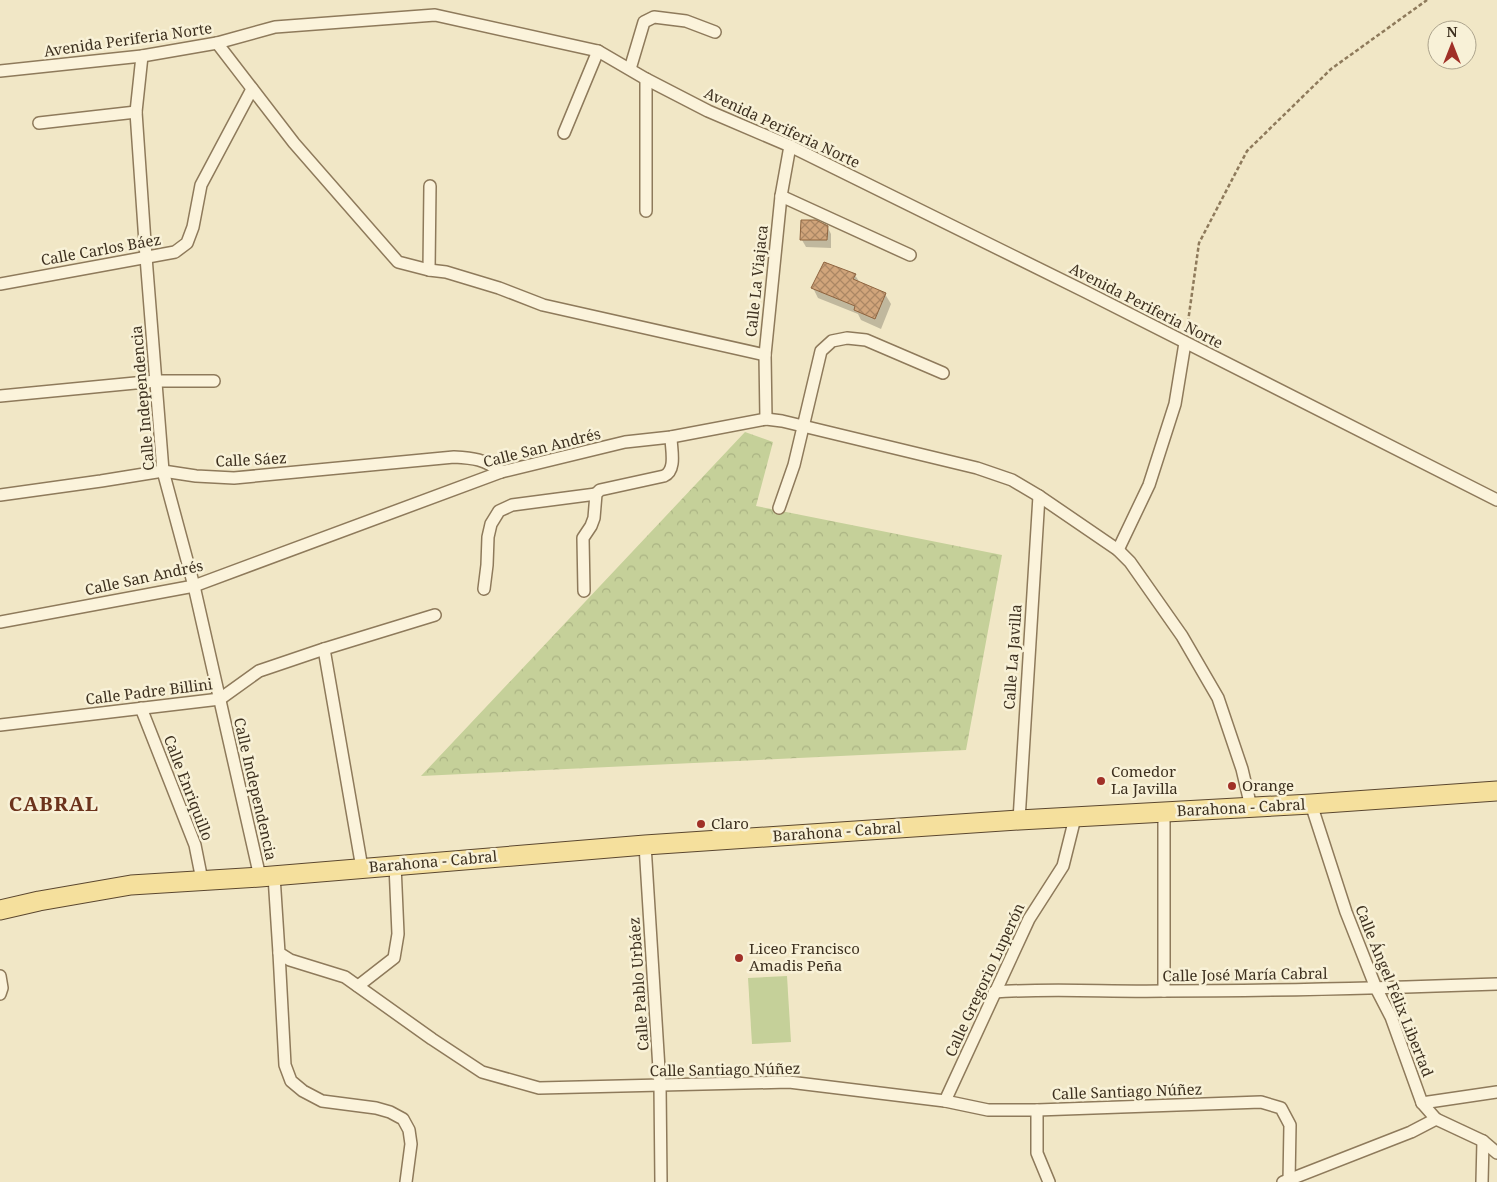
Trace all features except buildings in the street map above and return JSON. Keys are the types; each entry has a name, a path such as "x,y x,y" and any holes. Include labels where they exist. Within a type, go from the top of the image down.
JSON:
{"main road":[{"name":"Barahona - Cabral","path":"0,910 39,901 131,885 267,877 645,845 1497,791"}],"street":[{"name":"Avenida Periferia Norte","path":"0,71 142,56 217,43 275,27 435,15 598,51 646,79 708,111 790,146 1077,288 1497,500"},
{"path":"630,69 644,22 654,17 686,21 715,32"},
{"path":"217,43 294,143 398,262 429,270 446,272 499,288 543,305 765,355"},
{"path":"564,134 598,51"},
{"name":"Calle Independencia","path":"142,56 136,112 163,470 267,877"},
{"path":"646,79 646,211"},
{"name":"Calle Carlos Báez","path":"0,284 175,252 187,242 193,227 201,185 252,89"},
{"path":"39,123 136,112"},
{"name":"Calle La Viajaca","path":"766,419 765,355 781,196 790,146"},
{"path":"429,270 430,186"},
{"path":"781,196 910,255"},
{"path":"778,508 794,465 821,351 832,341 847,338 866,340 943,373"},
{"path":"1118,550 1152,476 1175,404 1185,343"},
{"path":"0,396 156,381 214,381"},
{"name":"Calle San Andrés","path":"0,622 194,586 501,472 625,442 671,437 766,419 782,421 978,468 1012,480 1039,496 1118,550 1130,562 1166,612 1218,698 1242,769 1251,807"},
{"path":"484,589 488,537 491,524 499,511 512,505 596,494 600,490 664,476 670,473 672,468 671,437"},
{"name":"Calle Sáez","path":"0,495 163,470 196,476 234,478 454,457 478,459 493,465 501,472"},
{"path":"584,591 583,538 594,518 596,494"},
{"name":"Calle La Javilla","path":"1019,820 1039,496"},
{"name":"Calle Padre Billini","path":"0,725 220,699 260,671 435,615"},
{"path":"324,649 362,868"},
{"name":"Calle Enriquillo","path":"141,708 195,845 202,880"},
{"name":"Calle Ángel Félix Libertad","path":"1311,804 1346,912 1376,988 1390,1017 1422,1103 1436,1119 1483,1141 1497,1153"},
{"path":"1164,812 1164,991"},
{"name":"Calle Gregorio Luperón","path":"945,1101 1029,919 1063,866 1075,818"},
{"name":"Calle Pablo Urbáez","path":"645,845 660,1085 661,1182"},
{"path":"358,986 394,958 398,934 395,865"},
{"path":"267,877 279,953 285,1065 291,1081 302,1091 322,1101 376,1108 390,1112 402,1119 409,1130 411,1144 406,1182"},
{"name":"Calle Santiago Núñez","path":"279,953 290,960 345,977 482,1072 539,1088 789,1082 945,1101 988,1110 1261,1102 1282,1108 1290,1125 1287,1182"},
{"path":"0,976 2,988 0,994"},
{"name":"Calle José María Cabral","path":"994,992 1023,990 1164,991 1376,988 1497,984"},
{"path":"1422,1103 1497,1092"},
{"path":"1037,1110 1037,1153 1049,1182"},
{"path":"1287,1182 1411,1132 1436,1119"},
{"path":"1482,1182 1483,1141"}],"path":[{"path":"1185,343 1199,243 1247,151 1331,69 1427,0"}],"green space":[{"path":"745,432 773,442 756,506 1002,555 966,750 421,776"},
{"path":"787,976 791,1042 752,1044 748,978"}],"place":[{"name":"Comedor La Javilla","path":"1101,781"},
{"name":"Orange","path":"1232,786"},
{"name":"Claro","path":"701,824"},
{"name":"Liceo Francisco Amadis Peña","path":"739,958"}],"district":[{"name":"CABRAL","path":"54,804"}]}
